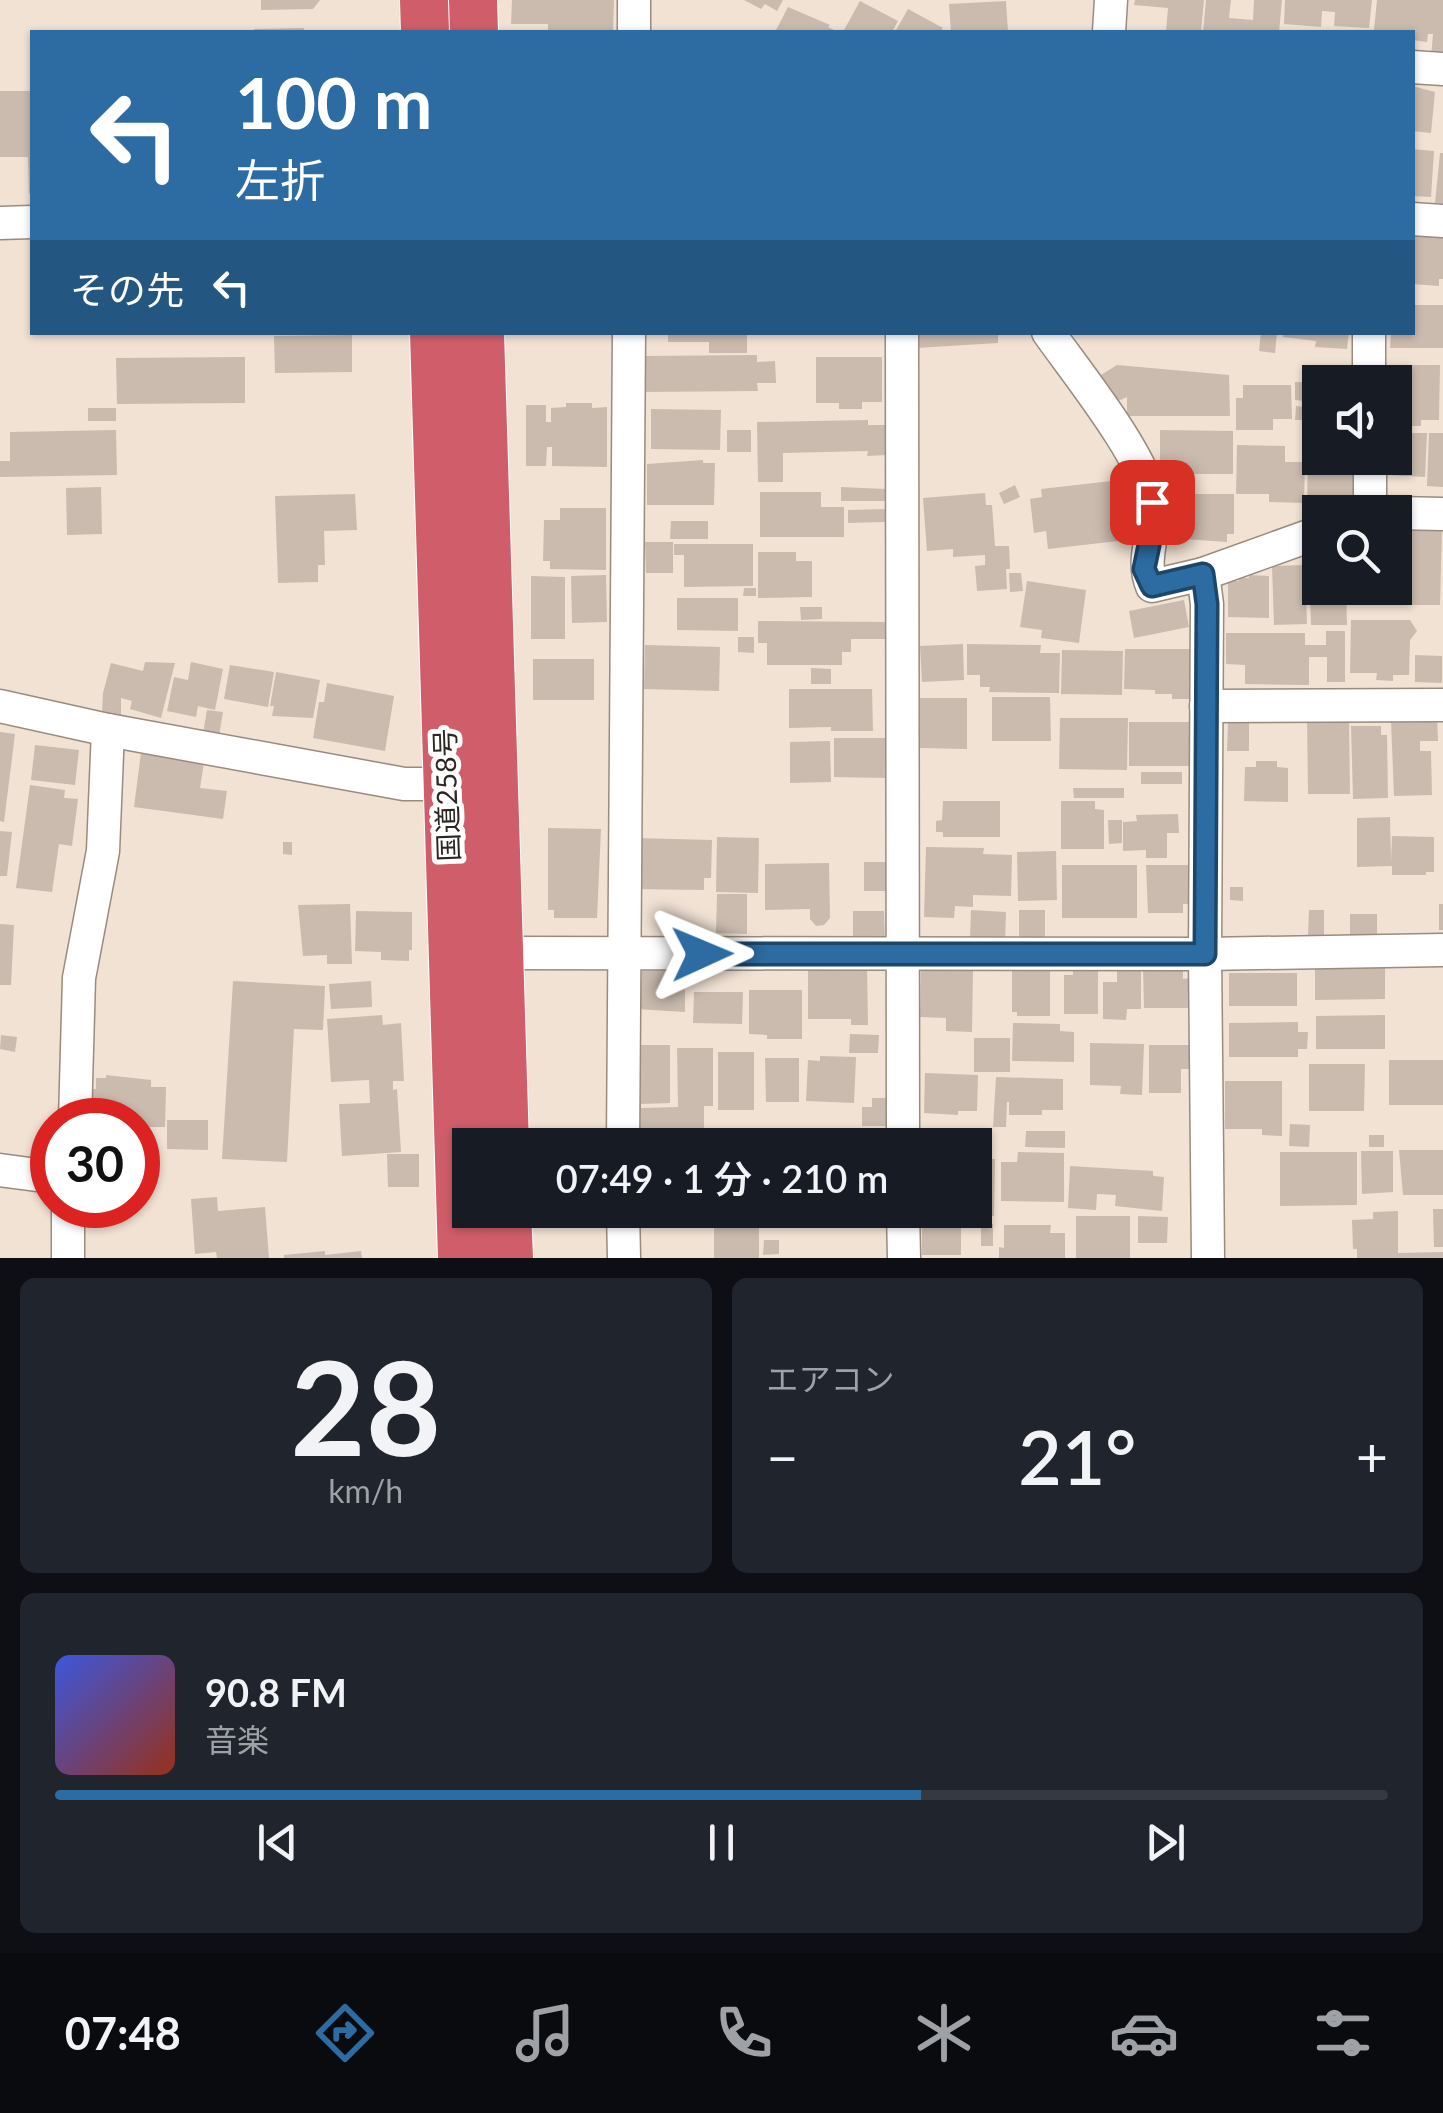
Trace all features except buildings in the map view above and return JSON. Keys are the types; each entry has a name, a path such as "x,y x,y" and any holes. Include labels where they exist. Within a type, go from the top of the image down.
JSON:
{"highway":[{"path":"424,0 425,30"},
{"path":"473,0 474,30"},
{"name":"国道258号","path":"434,335 462,1258"},
{"name":"国道258号","path":"480,335 504,1128"},
{"path":"508,1228 509,1258"}],"street":[{"path":"634,0 634,30"},
{"path":"1109,30 1112,0"},
{"path":"1415,67 1443,70"},
{"path":"1415,219 1443,221"},
{"path":"0,223 30,222"},
{"path":"623,1128 630,335"},
{"path":"902,335 902,1128"},
{"path":"1050,335 1142,470 1152,502 1153,526 1144,569 1152,586 1203,574 1302,538"},
{"path":"1369,335 1369,365"},
{"path":"1412,513 1443,514"},
{"path":"1203,574 1207,604 1208,1258"},
{"path":"1206,706 1443,705"},
{"path":"0,706 108,730 404,784 446,784"},
{"path":"75,1098 78,978 103,851 108,730"},
{"path":"498,953 1205,954 1443,950"},
{"path":"0,1170 30,1174"},
{"path":"68,1228 68,1258"},
{"path":"624,1228 624,1258"},
{"path":"903,1228 904,1258"}],"route":[{"path":"702,954 1205,954 1207,604 1203,574 1152,586 1144,569 1153,526 1152,502"}]}
